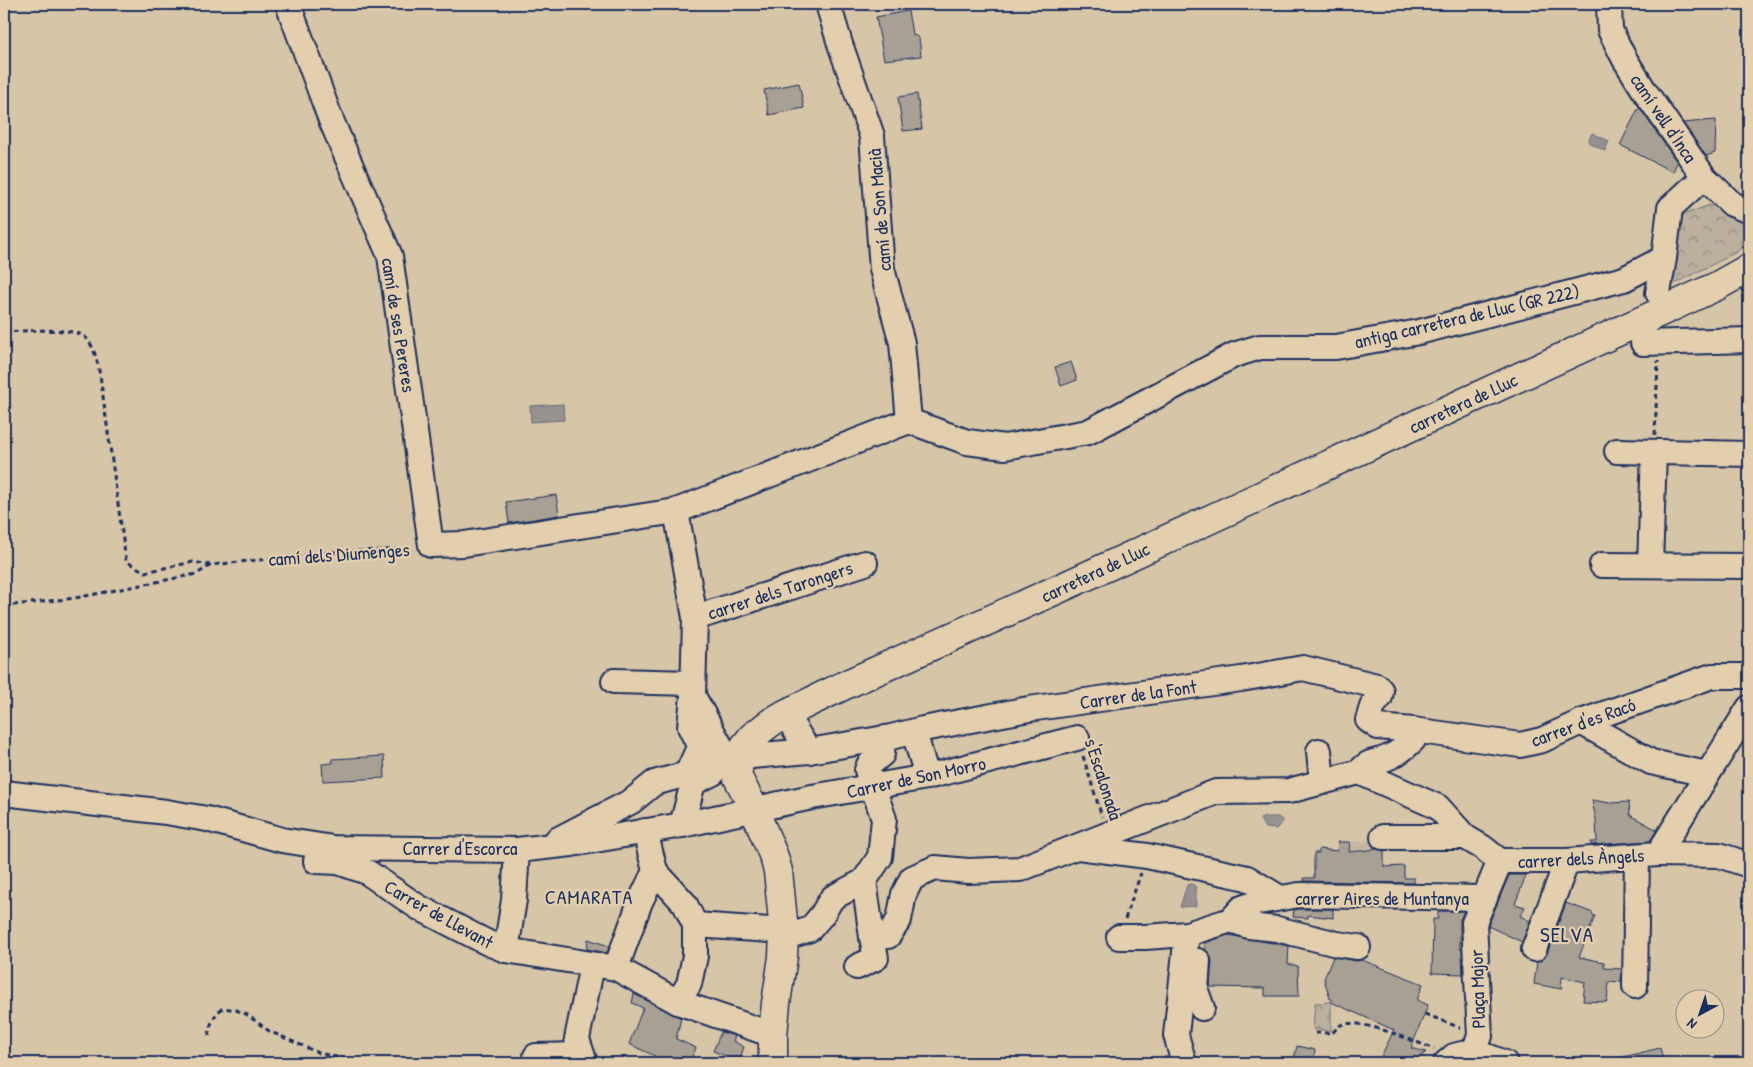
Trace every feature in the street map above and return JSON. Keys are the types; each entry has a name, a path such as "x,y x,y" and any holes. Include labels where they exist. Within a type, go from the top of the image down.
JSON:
{"main road":[{"name":"carretera de Lluc","path":"738,767 744,747 752,738 785,714 1644,320 1717,286 1749,268"},
{"path":"738,767 778,871 784,935 773,1035 773,1063"}],"street":[{"name":"camí de ses Pereres","path":"288,4 331,120 390,256 432,545"},
{"name":"camí de Son Macià","path":"828,4 872,136 882,269 902,343 909,421"},
{"name":"camí vell d'Inca","path":"1609,4 1610,30 1624,58 1704,177 1732,204 1749,211"},
{"path":"1658,293 1670,208 1704,177"},
{"name":"antiga carretera de Lluc (GR 222)","path":"909,421 966,442 1005,447 1088,432 1234,355 1260,347 1336,347 1420,332 1624,279 1664,258"},
{"path":"1644,320 1643,343 1749,340"},
{"path":"682,825 694,783 713,774 690,727 694,618 676,511 909,421"},
{"path":"1617,451 1749,454"},
{"path":"1650,565 1654,453"},
{"name":"camí dels Diumenges","path":"432,545 464,544 676,511"},
{"name":"carrer dels Tarongers","path":"694,618 865,563"},
{"path":"1602,565 1749,566"},
{"name":"Carrer de la Font","path":"738,767 809,751 1029,709 1242,679 1303,668 1376,686 1381,691 1380,697 1372,707 1368,720 1378,727 1413,730"},
{"name":"carrer d'es Racó","path":"1413,730 1520,744 1542,740 1580,722 1712,676 1749,676"},
{"path":"614,681 692,690"},
{"path":"692,690 738,767"},
{"name":"carrer dels Àngels","path":"1500,861 1567,861 1647,855 1707,774 1749,708"},
{"path":"785,714 809,751"},
{"path":"1580,722 1651,762 1707,774"},
{"path":"872,937 888,936 899,920 904,894 912,878 935,868 968,870 1020,869 1216,792 1289,791 1359,772 1368,763 1387,758 1404,749 1413,740 1413,730"},
{"path":"695,925 784,935 810,929 822,915 832,898 864,882 880,857 884,819 867,770 869,764 882,754 883,738"},
{"name":"Carrer de Son Morro","path":"754,809 927,777 1077,738"},
{"path":"917,742 927,777"},
{"path":"542,846 563,838 632,801 654,783 687,774 700,746"},
{"path":"1319,751 1322,782"},
{"path":"1359,772 1438,807 1465,837 1500,861 1484,898"},
{"name":"Carrer d'Escorca","path":"4,792 166,812 206,819 282,840 333,848 517,850 572,844 682,825 754,809"},
{"path":"645,831 655,872 685,904 695,925 695,956 689,984 678,1002"},
{"path":"1383,837 1465,837"},
{"name":"Carrer de Llevant","path":"282,840 292,852 304,860 338,862 367,872 418,907 471,935 506,950 616,968 678,1002 773,1035"},
{"path":"1075,847 1147,856 1247,878 1280,898"},
{"path":"506,950 514,900 517,850"},
{"path":"1635,986 1647,855 1719,855 1749,865"},
{"path":"1534,949 1567,861"},
{"path":"616,968 640,902 655,872"},
{"path":"857,967 876,958 864,882"},
{"name":"carrer Aires de Muntanya","path":"1232,920 1242,908 1299,895 1484,898"},
{"name":"Plaça Major","path":"1484,898 1474,923 1463,1052 1505,1063"},
{"path":"1119,937 1146,937 1193,932 1232,920 1249,926 1277,929 1337,944 1358,947"},
{"path":"1193,932 1196,991 1202,1008"},
{"path":"1184,1063 1176,1035 1193,932"},
{"path":"536,1056 584,1059 577,1039 592,965"}],"path":[{"path":"4,332 61,330 84,336 93,348 100,375 126,561 145,572 193,562 211,565"},
{"path":"1654,453 1659,344"},
{"name":"camí dels Diumenges","path":"4,606 75,598 197,574 211,565 335,552 416,548 432,545"},
{"name":"s'Escalonada","path":"1077,738 1108,834"},
{"path":"1119,937 1147,856"},
{"path":"209,1036 213,1018 218,1011 223,1008 236,1010 246,1014 269,1031 319,1053 362,1063"},
{"path":"1425,1014 1463,1052"},
{"path":"1315,1033 1332,1033 1341,1025 1358,1024 1463,1052"}],"shaded area":[{"path":"1592,133 1609,141 1605,151 1588,142"},
{"path":"563,404 564,420 531,422 530,406"},
{"path":"1278,817 1283,821 1276,829 1265,828 1260,819"},
{"path":"1377,841 1378,847 1371,850 1378,867 1378,892 1348,893 1350,842"},
{"path":"1192,884 1196,887 1196,906 1180,907 1187,885"}],"green space":[{"path":"1710,205 1749,222 1749,242 1735,253 1664,289 1680,216"},
{"path":"1331,1002 1331,1031 1313,1029 1315,1003"}],"building":[{"path":"908,11 912,34 919,38 921,56 884,60 876,17"},
{"path":"799,83 804,108 769,115 764,90"},
{"path":"917,94 922,129 903,131 898,97"},
{"path":"1639,107 1677,162 1673,172 1620,145"},
{"path":"1716,120 1715,153 1706,156 1683,123"},
{"path":"1071,362 1077,380 1061,386 1055,367"},
{"path":"556,495 559,515 509,523 506,502"},
{"path":"384,756 385,778 323,781 322,764 333,763 332,759"},
{"path":"1592,800 1610,803 1629,802 1630,815 1657,830 1650,841 1591,845 1591,842 1597,842 1596,820"},
{"path":"1338,842 1350,842 1349,852 1375,848 1384,851 1384,867 1404,866 1404,878 1414,878 1414,883 1304,881 1304,878 1314,878 1314,853 1319,853 1319,849 1337,851"},
{"path":"1509,875 1526,875 1515,904 1525,907 1520,916 1530,921 1522,942 1488,926"},
{"path":"1566,903 1593,913 1592,915 1595,916 1579,957 1604,962 1604,968 1622,969 1621,981 1609,982 1607,1002 1583,1001 1585,982 1562,977 1561,989 1534,984 1537,962 1547,954"},
{"path":"1333,909 1333,918 1308,915 1308,918 1293,917 1294,910"},
{"path":"1438,911 1464,911 1460,920 1460,949 1462,949 1463,974 1432,973 1433,919 1438,919"},
{"path":"1228,935 1289,946 1288,964 1298,966 1299,996 1265,996 1265,988 1210,987 1212,961 1205,949 1205,943"},
{"path":"588,939 609,946 607,953 587,949"},
{"path":"1333,957 1356,961 1362,960 1423,984 1417,1000 1428,1005 1411,1048 1426,1052 1413,1063 1378,1063 1394,1030 1331,1002 1324,979"},
{"path":"634,994 681,1018 676,1039 696,1048 689,1063 652,1063 655,1056 629,1044 643,1008 632,1003"},
{"path":"721,1032 735,1036 733,1041 744,1047 738,1063 726,1063 728,1057 713,1051"},
{"path":"1297,1046 1315,1050 1313,1063 1293,1063"},
{"path":"1660,1048 1664,1063 1616,1063 1615,1059"}],"district":[{"name":"CAMARATA","path":"589,897"},
{"name":"SELVA","path":"1567,935"}]}
